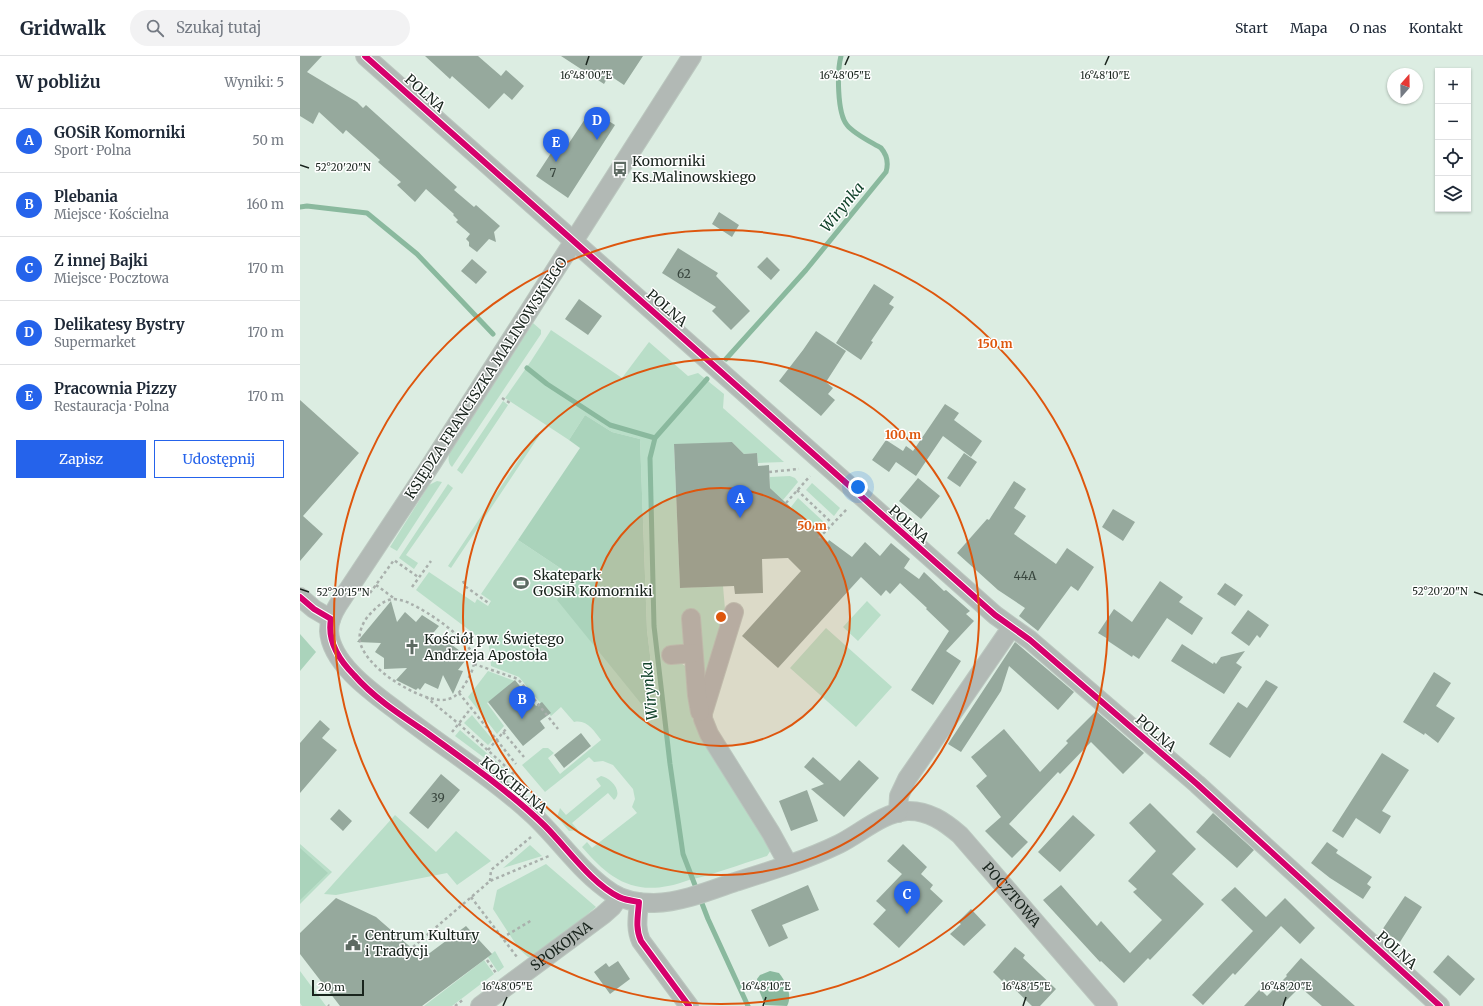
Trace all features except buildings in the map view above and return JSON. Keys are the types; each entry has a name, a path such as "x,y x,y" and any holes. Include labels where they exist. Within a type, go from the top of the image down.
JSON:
{"street":[{"name":"POLNA","path":"365,56 965,590 1011,628 1030,640 1069,672 1196,784 1440,1006"},
{"name":"KSIĘDZA FRANCISZKA MALINOWSKIEGO","path":"331,619 338,605 436,457 692,56"},
{"path":"300,597 318,612 331,619"},
{"path":"703,719 708,692 734,612"},
{"path":"691,618 698,707 709,734 771,833 788,864"},
{"name":"KOŚCIELNA","path":"331,619 329,632 334,646 338,654 355,676 404,717 528,810 595,879 619,897 640,902 654,903 678,900 711,890"},
{"path":"898,812 900,796 907,779 1011,628"},
{"path":"672,655 693,653"},
{"name":"POCZTOWA","path":"711,890 833,847 878,821 898,812 912,811 922,813 943,821 952,828 1108,1006"},
{"name":"SPOKOJNA","path":"480,1006 603,915 612,907 619,897"},
{"path":"640,902 637,926 641,941 689,1006"}],"path":[{"path":"502,398 510,403"},
{"path":"769,472 800,469"},
{"path":"786,503 810,476"},
{"path":"797,490 833,524"},
{"path":"820,538 847,509"},
{"path":"370,593 394,560 418,577"},
{"path":"412,587 430,561"},
{"path":"463,580 466,587 490,604"},
{"path":"376,585 395,599"},
{"path":"387,600 402,600 420,609 456,635 471,650 474,657 474,664 469,677 459,693 449,699 444,700 424,696 398,684 368,657 360,643 360,633 366,618 380,604 387,600"},
{"path":"474,664 518,679 558,729"},
{"path":"459,693 472,707 516,764"},
{"path":"424,696 459,724 510,769"},
{"path":"452,733 472,707"},
{"path":"488,750 504,731 524,757"},
{"path":"490,880 491,870 536,833"},
{"path":"413,947 490,880 555,854"},
{"path":"471,897 518,958 513,962"},
{"path":"502,938 532,920"},
{"path":"487,960 497,975"}],"shaded area":[{"path":"533,323 541,330 541,334 452,467 449,462 449,455 452,447"},
{"path":"551,330 622,378 649,342 688,376 698,373 724,394 723,408 784,462 758,463 757,453 744,454 732,442 674,445 680,588 723,586 726,621 703,691 688,636 681,663 688,668 771,850 767,856 676,884 654,888 630,885 609,874 582,847 587,842 592,848 637,813 632,807 635,799 633,789 613,765 603,761 594,762 589,757 545,792 522,765 543,748 548,748 554,753 548,758 560,774 601,740 590,726 583,722 574,722 561,707 551,716 519,677 491,666 489,645 416,590 429,572 475,603 477,599 488,606 491,601 481,594 518,540 572,576 656,705 647,630 640,439 612,432 585,415 569,440 505,398"},
{"path":"503,401 508,405 462,474 457,470"},
{"path":"585,415 612,432 640,439 647,630 656,705 643,706 557,600 572,576 518,540 580,448 569,440"},
{"path":"536,434 539,436 451,568 448,566"},
{"path":"790,476 795,478 798,482 783,500 770,488 770,477"},
{"path":"437,481 442,482 397,551 390,547 429,485"},
{"path":"812,483 840,508 834,516 806,490"},
{"path":"448,484 453,488 406,555 418,563 414,569 399,558"},
{"path":"798,498 826,524 816,535 815,530 791,507"},
{"path":"867,601 881,615 858,641 843,627"},
{"path":"826,628 892,687 856,727 790,668"},
{"path":"300,634 316,652 300,671"},
{"path":"488,671 515,681 487,703 504,726 497,734 468,697"},
{"path":"472,715 493,740 488,745 464,723"},
{"path":"460,730 505,769 502,771 455,736"},
{"path":"601,776 605,777 615,785 617,789 617,797 614,800 608,793 572,823 578,830 569,831 557,817 560,808 566,815 601,786 596,779"},
{"path":"395,815 436,852 456,831 491,861 457,885 447,873 336,895 324,894"},
{"path":"300,844 332,872 300,904"},
{"path":"530,845 542,856 503,868"},
{"path":"300,848 328,873 300,900"},
{"path":"546,864 596,907 537,957 528,957 519,949 493,909 497,890"},
{"path":"495,951 504,967 498,972 488,957"},
{"path":"484,960 494,974 452,1006 424,1006"},
{"path":"300,971 326,1006 302,1006 300,1003"},
{"path":"770,971 779,973 786,984 789,993 789,1002 787,1006 765,1005 758,988 757,979 760,975"}],"waterway":[{"name":"Wirynka","path":"726,359 806,270 886,172 887,159 885,153 881,148 854,132 847,125 844,119 841,111 839,92 841,56"},
{"path":"300,207 307,206 367,213 417,254 493,334"},
{"path":"527,368 547,384 610,425 655,438"},
{"name":"Wirynka","path":"707,379 655,438 650,458 654,626 670,764 683,854 708,919 748,1006"}],"cycle path":[{"path":"365,56 995,615 1030,640 1197,784 1440,1006"},
{"path":"300,597 314,609 331,619 331,635 335,650 344,663 369,691 470,764 516,800 545,826 589,874 609,891 626,900 639,902 637,927 641,941 689,1006"}],"place":[{"name":"Delikatesy Bystry","path":"597,140"},
{"name":"Pracownia Pizzy","path":"556,162"},
{"name":"Komorniki Ks.Malinowskiego","path":"620,169"},
{"name":"GOSiR Komorniki","path":"740,518"},
{"name":"Skatepark GOSiR Komorniki","path":"521,583"},
{"name":"Kościół pw. Świętego Andrzeja Apostoła","path":"412,647"},
{"name":"Plebania","path":"522,719"},
{"name":"Z innej Bajki","path":"907,914"},
{"name":"Centrum Kultury i Tradycji","path":"353,943"}]}
